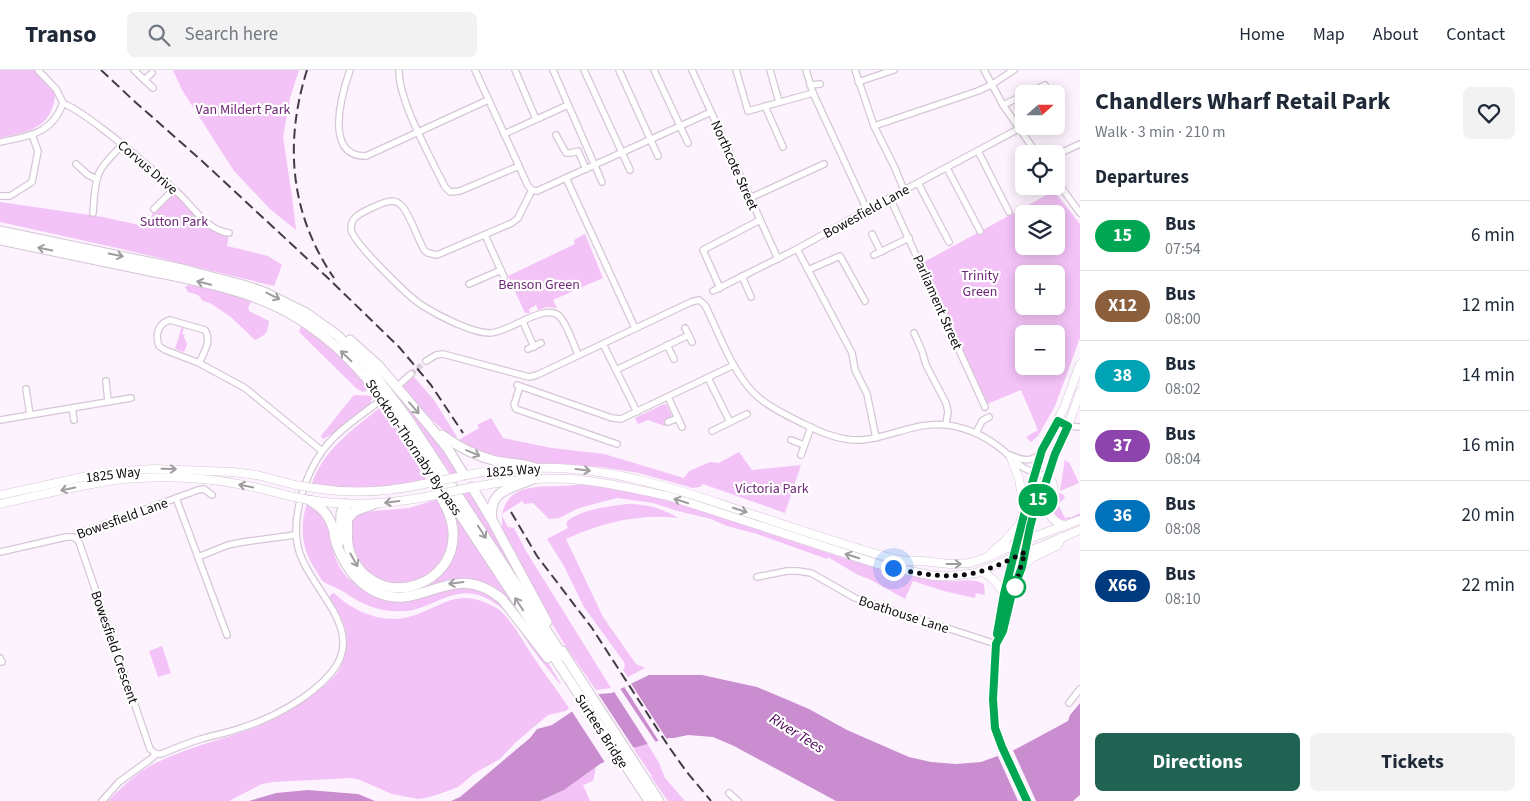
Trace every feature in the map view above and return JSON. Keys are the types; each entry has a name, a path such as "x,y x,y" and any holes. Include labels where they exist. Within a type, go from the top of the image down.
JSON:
{"highway":[{"name":"Stockton-Thornaby By-pass","path":"0,231 182,269 234,282 264,292 306,313 337,335 368,366 408,419 563,656"},
{"name":"Stockton-Thornaby By-pass","path":"0,240 182,278 240,293 298,318 332,342 362,371 386,402 570,674"},
{"path":"306,313 321,318 344,334 378,365 448,448 461,476"},
{"path":"428,424 452,443 480,456 495,461 525,464 535,468"},
{"path":"345,504 348,513 347,542 351,556 359,569 370,579 383,585 397,588 412,587 425,582 437,573 446,561 452,548 452,526 448,512 435,495 412,441"},
{"path":"493,522 491,513 497,496 512,486 521,485 533,479"},
{"path":"467,488 493,522 556,637 570,674"},
{"path":"309,500 326,513 346,565 356,578 373,591 394,597 415,596 441,586 457,583 473,584 488,588 508,605 554,667 570,674"},
{"path":"341,554 340,522 341,512 345,504"},
{"path":"348,518 355,511 374,504"},
{"name":"Surtees Bridge","path":"570,674 643,783"},
{"path":"643,783 649,801"},
{"path":"643,783 659,801"},
{"path":"643,783 654,788 664,801"}],"main road":[{"path":"1027,801 995,728 994,682 997,634 1020,523 1042,450 1064,408 1080,364"},
{"path":"996,644 1003,631 1012,593 1022,567 1037,501 1042,494 1080,392"},
{"path":"1009,456 1019,479 1025,510"},
{"name":"1825 Way","path":"0,495 88,476 154,469 232,472 257,475 295,485 347,492 383,491 491,471 535,468 575,469 667,486 863,550 905,561 950,564 970,563 1028,538 1080,520"},
{"path":"461,476 467,488"},
{"path":"1047,477 1054,486 1049,514 1051,519 1064,526"},
{"name":"1825 Way","path":"0,504 91,484 124,479 154,478 230,483 309,500 345,504 374,504 410,500 467,488 533,479 581,480 660,494 852,557 905,571 934,576 966,575 981,571 1080,530"},
{"path":"345,504 347,492"},
{"path":"984,558 1005,541 1020,523"},
{"path":"1022,567 1032,558 1057,546 1062,537"},
{"path":"981,571 994,578 1004,594"}],"street":[{"path":"0,142 41,131 58,115 63,103 56,89 38,70"},
{"path":"134,70 153,88"},
{"path":"350,70 343,92 339,125 342,143 349,152 357,156 366,156 488,100"},
{"path":"399,70 403,95 418,132 445,187 450,192 460,191 519,166"},
{"path":"475,70 532,190"},
{"path":"515,70 536,119"},
{"path":"552,70 602,182"},
{"path":"584,70 630,170"},
{"path":"619,70 658,156"},
{"path":"654,70 688,143"},
{"name":"Northcote Street","path":"692,70 778,259"},
{"path":"736,70 748,111 813,92"},
{"path":"770,70 780,102"},
{"path":"806,70 813,92 867,210"},
{"path":"855,70 874,126 904,190"},
{"path":"858,82 894,70"},
{"path":"984,70 1003,105 1015,120"},
{"path":"874,126 978,91 1014,70"},
{"path":"144,80 152,73"},
{"path":"810,85 820,84"},
{"path":"1003,105 1015,99"},
{"name":"Corvus Drive","path":"63,103 77,109 123,144 174,189 209,225 223,232 230,233"},
{"path":"504,134 568,105"},
{"path":"765,106 783,147"},
{"path":"532,190 537,191 595,166 711,112"},
{"name":"Bowesfield Lane","path":"713,291 797,249 1015,132"},
{"path":"0,196 10,196 32,182 38,151 32,134"},
{"path":"556,135 566,153 578,151 586,169"},
{"path":"93,213 99,172 123,144"},
{"path":"1065,151 1080,144"},
{"path":"978,151 1009,212"},
{"path":"76,164 88,175 97,179"},
{"path":"750,198 824,164"},
{"path":"947,168 980,231"},
{"path":"566,178 635,328"},
{"path":"918,183 949,242"},
{"path":"154,209 174,189"},
{"path":"532,190 518,218 512,223 441,254 433,255 424,250 405,209 394,201 384,203 358,216 352,223 351,229 356,239 401,289 434,313 485,333 500,332 549,312 558,315 564,322 578,355"},
{"path":"1065,190 1078,205 1080,213"},
{"name":"Parliament Street","path":"890,198 985,407"},
{"path":"720,288 703,250 760,220"},
{"path":"872,234 881,252"},
{"path":"485,235 504,277"},
{"path":"874,255 909,238"},
{"path":"797,249 852,353 855,370 867,394 876,438"},
{"path":"808,270 840,256 865,301"},
{"path":"469,284 501,270"},
{"path":"742,276 751,297"},
{"path":"480,280 483,287"},
{"path":"426,361 442,354 529,377 699,300 705,306 734,366 745,382 757,396 776,410 811,427 843,439 860,440 876,438 917,426 946,424 976,433 992,442 1026,469 1047,477"},
{"path":"199,363 208,341 208,335 205,330 170,320 161,325 157,336 159,346 199,363 245,388 322,452"},
{"path":"523,322 531,348 541,343"},
{"path":"685,328 692,342"},
{"path":"914,334 926,365 946,403 948,412 946,424"},
{"path":"616,370 689,335"},
{"path":"603,344 637,412"},
{"path":"667,346 674,359"},
{"path":"617,444 516,409 514,405 518,386 612,418 621,419 734,366"},
{"path":"401,383 411,374"},
{"path":"708,378 730,422"},
{"path":"106,381 108,402"},
{"path":"26,389 30,415"},
{"path":"0,420 131,398"},
{"path":"668,398 682,427"},
{"path":"102,801 119,782 156,754 256,723 304,696 332,672 342,652 341,627 331,607 302,561 295,535 296,521 302,495 310,474 322,452 332,439 377,402"},
{"path":"72,408 74,420"},
{"path":"712,430 746,414"},
{"path":"976,433 982,420 989,417"},
{"path":"668,422 678,418"},
{"path":"1058,421 1068,426 1080,427"},
{"path":"801,455 811,427"},
{"path":"790,440 804,445"},
{"path":"1009,456 1029,460 1039,455 1042,450"},
{"name":"Bowesfield Lane","path":"0,552 66,537 76,538 86,531 198,490 204,489 212,495"},
{"path":"176,498 227,635"},
{"path":"198,557 228,545 295,535"},
{"name":"Bowesfield Crescent","path":"76,538 79,542 150,749 156,754"},
{"name":"Boathouse Lane","path":"757,576 798,571 811,573 855,598 996,644"},
{"path":"1069,703 1080,689"},
{"path":"729,793 738,801"}],"green space":[{"path":"0,70 38,70 56,89 52,109 40,125 27,131 0,138"},
{"name":"Van Mildert Park","path":"173,70 299,70 290,98 283,137 296,230 270,209 234,171 182,90"},
{"name":"Sutton Park","path":"174,189 209,225 229,233 227,246 268,256 282,265 274,286 0,222 0,202 103,217 148,227 154,209"},
{"name":"Trinity Green","path":"1047,195 1057,195 1080,224 1080,338 1055,406 1038,436 1031,442 1026,437 1038,430 1021,390 986,403 924,262 1015,212 1015,255 1065,255 1065,205 1028,205"},
{"name":"Benson Green","path":"585,234 603,278 553,300 557,308 547,307 538,310 536,305 529,309 530,313 525,313 508,276 575,244 574,240"},
{"path":"188,285 231,293 251,302 248,308 249,311 269,321 266,333 255,340 231,317 210,303 203,301 198,295 188,292 185,287"},
{"path":"182,326 184,327 182,334 185,335 187,344 184,352 175,349"},
{"path":"301,326 327,343 366,385 367,390 363,392 356,388 299,332"},
{"path":"414,377 434,400 457,437 454,439 432,420 406,391 403,386"},
{"path":"399,393 443,448 459,474 451,474 402,403 397,394"},
{"path":"353,396 373,396 369,406 334,433 323,439 321,436"},
{"path":"664,404 667,405 672,416 665,421 667,425 648,420 638,424 635,418"},
{"path":"382,406 392,417 426,480 395,487 364,490 312,484 324,460 332,450 351,431"},
{"name":"Victoria Park","path":"491,418 503,438 552,448 604,454 684,478 689,471 710,462 719,463 739,452 752,470 801,465 785,513 703,484 700,487 693,488 639,473 601,467 520,463 493,458 457,441 479,428 477,425"},
{"path":"1065,459 1069,462 1079,483 1060,491"},
{"path":"581,484 661,499 891,571 944,581 970,580 979,582 984,584 985,595 976,593 975,598 913,581 905,599 828,557 827,559 711,519 653,503 617,498 579,508 559,518 549,519 533,503 524,504 522,501 502,514 506,504 517,492 534,487"},
{"path":"473,491 531,600 463,494"},
{"path":"1057,493 1063,494 1065,498 1058,504 1065,518 1070,518 1080,513 1080,516 1064,520 1056,518 1054,509"},
{"path":"438,499 450,531 448,548 441,562 431,573 418,581 404,584 389,583 374,576 362,565 355,554 352,542 352,523 356,516 363,512 409,508"},
{"path":"447,502 515,606 489,586 457,579 445,580 412,591 387,591 365,580 350,562 342,537 355,567 394,590 447,567 456,545 457,533"},
{"path":"307,504 327,516 336,558 343,573 349,579 378,596 462,586 477,588 497,599 544,656 561,684 536,654 512,618 499,606 481,596 461,593 415,609 388,611 358,601 324,582 307,554 303,538 303,521"},
{"path":"627,504 654,507 678,518 635,518 592,528 566,539 603,617 636,664 645,668 628,677 623,670 624,662 584,607 564,566 547,539 568,528 566,523 578,515 594,509"},
{"path":"502,516 508,527 514,528 526,551 611,688 596,690 568,650 502,530"},
{"path":"334,593 358,610 388,619 398,619 418,614 454,599 473,599 493,606 504,614 514,626 569,708 566,711 548,715 515,743 500,759 475,773 458,787 426,798 418,799 392,794 351,778 262,784 229,801 108,801 134,776 146,768 166,758 266,723 294,707 327,684 339,670 344,657 347,638 344,624 330,599 330,595"},
{"path":"162,646 171,673 158,677 149,651"},
{"path":"647,743 659,763 665,778 685,801 668,801 651,777 633,748"},
{"path":"596,767 593,781 583,785 590,801 540,801 564,790"}],"water":[{"name":"River Tees","path":"649,675 702,675 757,687 809,709 847,730 909,757 931,762 956,764 981,762 1014,750 1068,721 1070,715 1080,703 1080,795 1073,801 836,801 734,746 713,737 688,735 633,748 600,764 564,790 540,801 451,801 460,797 530,738 537,729 552,725 598,694 612,693"},
{"path":"308,790 358,794 375,801 249,801 276,793"}],"pier":[{"path":"630,682 668,741 660,743 623,685"},
{"path":"619,687 657,744 649,746 613,690"},
{"path":"597,692 635,750 606,764 571,710"},
{"path":"1012,748 1036,801 1018,801 997,754"}],"tunnel":[{"path":"411,374 426,361"}],"railway":[{"path":"101,70 329,279 399,347 431,385 463,433"},
{"path":"307,70 295,124 295,177 308,229 319,254 334,278"},
{"path":"511,512 537,556 592,628 669,747 711,801"}],"bus line":[{"name":"15","path":"997,634 1020,523 1042,450 1058,421 1068,426 1055,454 1042,494 1037,501 1022,567 1012,593 1003,631 996,644 993,699 995,728 1027,801"}],"route":[{"path":"893,568 934,576 966,575 976,573 1025,552 1015,587"}]}
